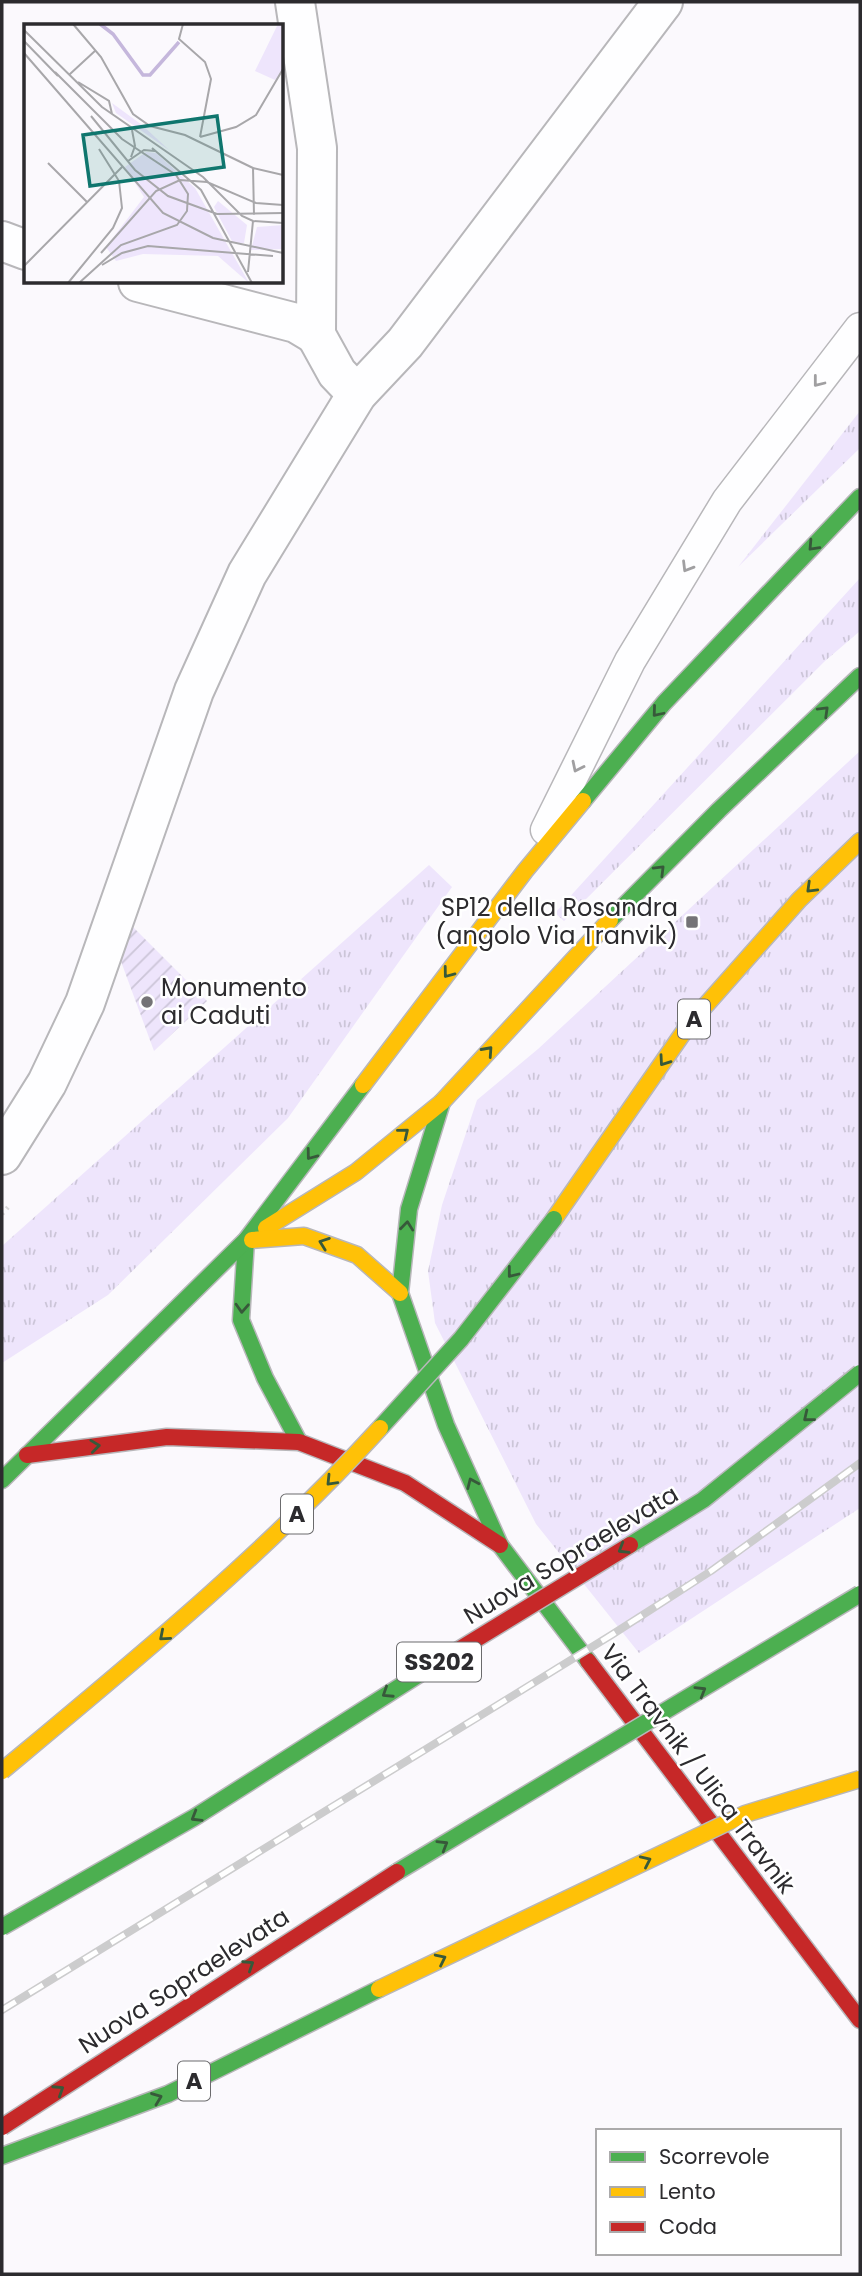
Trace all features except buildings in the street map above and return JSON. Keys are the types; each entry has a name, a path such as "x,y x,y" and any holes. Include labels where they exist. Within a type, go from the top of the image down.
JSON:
{"main road":[{"path":"2,1480 246,1240 526,871 664,703 860,497"},
{"path":"246,1240 356,1172 442,1102 587,943 719,810 860,677"},
{"name":"A","path":"2,1771 166,1634 327,1486 461,1339 554,1219 690,1023 799,900 860,841"},
{"name":"Via Travnik / Ulica Travnik","path":"442,1102 409,1209 400,1293 446,1424 500,1545 860,2020"},
{"name":"Via Travnik / Ulica Travnik","path":"246,1240 304,1236 357,1255 400,1293"},
{"path":"246,1240 241,1320 265,1378 299,1442"},
{"name":"Nuova Sopraelevata","path":"2,1927 195,1817 393,1690 703,1500 860,1373"},
{"name":"Via Travnik / Ulica Travnik","path":"27,1455 167,1437 299,1442 405,1483 500,1545"},
{"name":"Nuova Sopraelevata","path":"2,2127 332,1911 860,1594"},
{"name":"A","path":"2,2156 168,2094 745,1814 860,1779"}],"street":[{"path":"295,2 317,148 316,335 337,373 357,394"},
{"path":"2,1155 47,1083 85,1003 194,691 247,574 357,394 405,343 663,2"},
{"path":"2,241 24,249"},
{"path":"146,284 296,323 316,335"}],"lane":[{"path":"526,871 630,661 727,501 860,328"}],"path":[{"path":"2,1214 9,1206"}],"green space":[{"path":"860,411 860,448 738,567"},
{"path":"860,578 860,631 825,661 564,921 555,913"},
{"path":"860,751 860,1508 639,1653 536,1524 435,1323 428,1271 442,1205 477,1100 538,1049"},
{"path":"429,865 452,887 288,1118 108,1295 2,1363 2,1246"},
{"path":"133,927 207,1001 154,1051 119,956"}],"railway":[{"path":"2,2010 613,1634 711,1571 860,1463"}],"traffic: fast":[{"path":"583,801 664,703 860,497"},
{"path":"610,920 719,810 860,676"},
{"path":"2,1480 246,1240 363,1085"},
{"path":"442,1102 409,1209 400,1293 446,1425 500,1545 588,1661"},
{"path":"380,1428 461,1339 554,1219"},
{"path":"246,1240 241,1320 265,1378 299,1442"},
{"path":"630,1545 703,1500 860,1373"},
{"path":"397,1872 860,1594"},
{"path":"2,1927 195,1817 429,1668"},
{"path":"2,2156 168,2094 379,1989"}],"traffic: slow":[{"path":"363,1085 525,871 583,801"},
{"path":"554,1219 690,1023 799,900 860,841"},
{"path":"266,1228 356,1172 442,1102 610,920"},
{"path":"252,1240 304,1236 357,1255 400,1293"},
{"path":"2,1771 197,1606 291,1519 380,1428"},
{"path":"379,1989 745,1814 860,1779"}],"traffic: jam":[{"path":"27,1455 167,1437 299,1442 405,1483 500,1545"},
{"path":"429,1668 630,1545"},
{"path":"588,1661 860,2020"},
{"path":"2,2127 397,1872"}],"place":[{"name":"SP12 della Rosandra (angolo Via Tranvik)","path":"692,922"},
{"name":"Monumento ai Caduti","path":"147,1002"}]}
